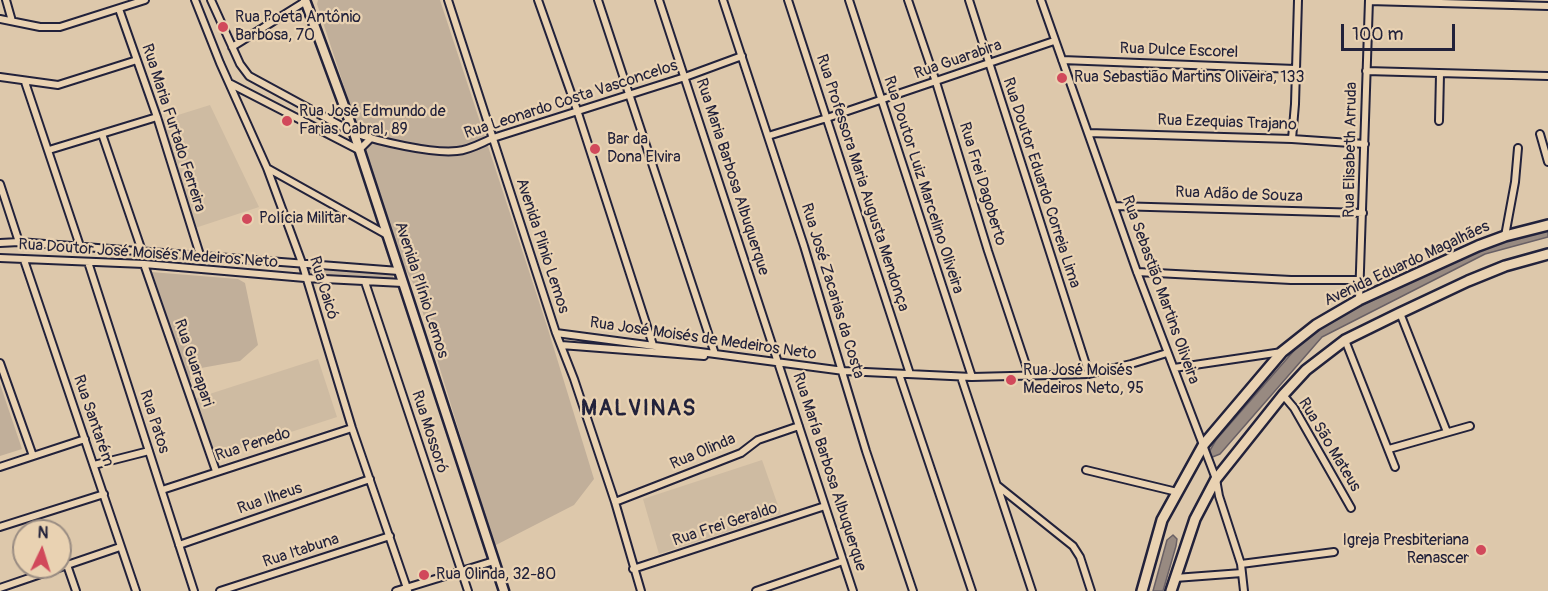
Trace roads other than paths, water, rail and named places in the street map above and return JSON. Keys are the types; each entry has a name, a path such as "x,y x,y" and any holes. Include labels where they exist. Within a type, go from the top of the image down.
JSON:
{"main road":[{"name":"Avenida Plínio Lemos","path":"306,1 354,133 504,591"},
{"name":"Avenida Eduardo Magalhães","path":"1142,591 1162,520 1204,444 1282,352 1316,325 1359,300 1451,257 1505,236 1548,225"},
{"path":"1171,591 1195,519 1216,479 1283,395 1306,370 1345,340 1468,280 1505,266 1548,254"}],"street":[{"path":"6,0 12,21"},
{"path":"0,19 40,27 60,27 145,0"},
{"name":"Rua Caicó","path":"195,0 220,63 267,168 302,263 352,428 407,589"},
{"path":"211,0 240,64 249,76 354,133"},
{"name":"Avenida Plinio Lemos","path":"448,0 556,333 615,502 633,569"},
{"path":"538,0 578,110 653,345"},
{"path":"598,0 715,354"},
{"name":"Rua Maria Barbosa Albuquerque","path":"659,0 779,362"},
{"name":"Rua José Zacarias da Costa","path":"723,0 844,371 866,451 913,591"},
{"name":"Rua Professora Maria Augusta Mendonça","path":"788,0 910,374"},
{"name":"Rua Doutor Luiz Marcelino Oliveira","path":"849,0 972,378"},
{"name":"Rua Frei Dagoberto","path":"908,0 1030,376"},
{"name":"Rua Doutor Eduardo Correia Lima","path":"969,0 1089,374"},
{"name":"Rua Sebastião Martins Oliveira","path":"1041,0 1137,272 1204,444 1241,564 1244,591"},
{"path":"1292,139 1298,0"},
{"path":"232,47 306,1"},
{"path":"1369,1 1548,6"},
{"name":"Rua Elisabeth Arruda","path":"1359,300 1369,1"},
{"name":"Rua Maria Furtado Ferreira","path":"119,9 157,117 200,255"},
{"name":"Rua Guarabira","path":"768,136 1054,41"},
{"name":"Rua Leonardo Costa Vasconcelos","path":"354,133 438,151 457,151 685,77 742,56"},
{"path":"0,77 47,85 67,84 137,60"},
{"name":"Rua Dulce Escorel","path":"1062,60 1295,69"},
{"path":"1366,71 1548,75"},
{"path":"1439,121 1440,74"},
{"path":"25,82 80,246"},
{"path":"230,84 359,150 370,138"},
{"path":"49,150 157,117"},
{"name":"Rua Ezequias Trajano","path":"1088,133 1292,139 1365,144"},
{"path":"102,134 142,251"},
{"path":"1540,134 1548,162"},
{"path":"1505,236 1518,148"},
{"path":"267,168 387,235"},
{"path":"0,184 19,242"},
{"name":"Rua Adão de Souza","path":"1114,206 1363,213"},
{"name":"Rua Doutor José Moisés Medeiros Neto","path":"0,243 80,246 399,271"},
{"name":"Rua Doutor José Moisés Medeiros Neto","path":"0,258 144,264 403,284"},
{"name":"Rua Santarém","path":"24,260 135,591"},
{"name":"Rua Patos","path":"88,262 194,591"},
{"name":"Rua Guarapari","path":"144,264 216,471"},
{"path":"1137,272 1291,280 1360,280"},
{"name":"Rua Mossoró","path":"365,282 468,591"},
{"path":"1400,313 1448,432"},
{"name":"Rua José Moisés de Medeiros Neto","path":"556,333 844,371 972,378 1089,374 1167,352"},
{"path":"1345,340 1395,467"},
{"path":"561,345 779,362"},
{"path":"1174,368 1282,352"},
{"name":"Rua María Barbosa Albuquerque","path":"779,362 854,591"},
{"path":"0,363 33,456"},
{"path":"898,374 972,591"},
{"path":"961,377 1032,591"},
{"name":"Rua São Mateus","path":"1283,395 1294,408 1351,508"},
{"name":"Rua Olinda","path":"615,502 741,453 758,440 800,426"},
{"path":"1389,448 1470,426"},
{"name":"Rua Penedo","path":"162,490 352,428"},
{"path":"0,467 85,440"},
{"path":"94,465 149,451"},
{"path":"1086,470 1177,492"},
{"name":"Rua Ilheus","path":"179,545 370,479"},
{"path":"998,486 1072,546 1080,557 1091,591"},
{"path":"0,527 104,494"},
{"name":"Rua Frei Geraldo","path":"633,569 825,506"},
{"name":"Rua Itabuna","path":"220,591 390,536"},
{"path":"72,564 120,547"},
{"path":"1241,564 1334,552"},
{"path":"396,591 494,561"},
{"path":"756,591 843,561"},
{"path":"633,569 641,591"},
{"path":"1175,578 1242,573"},
{"path":"0,588 26,579"},
{"path":"13,583 16,591"}],"place":[{"name":"Rua Poeta Antônio Barbosa, 70","path":"223,27"},
{"name":"Rua Sebastião Martins Oliveira, 133","path":"1062,78"},
{"name":"Rua José Edmundo de Farias Cabral, 89","path":"287,121"},
{"name":"Bar da Dona Elvira","path":"595,149"},
{"name":"Polícia Militar","path":"247,219"},
{"name":"Rua José Moisés Medeiros Neto, 95","path":"1011,380"},
{"name":"Igreja Presbiteriana Renascer","path":"1481,550"},
{"name":"Rua Olinda, 32-80","path":"424,575"}],"district":[{"name":"MALVINAS","path":"639,409"}]}
